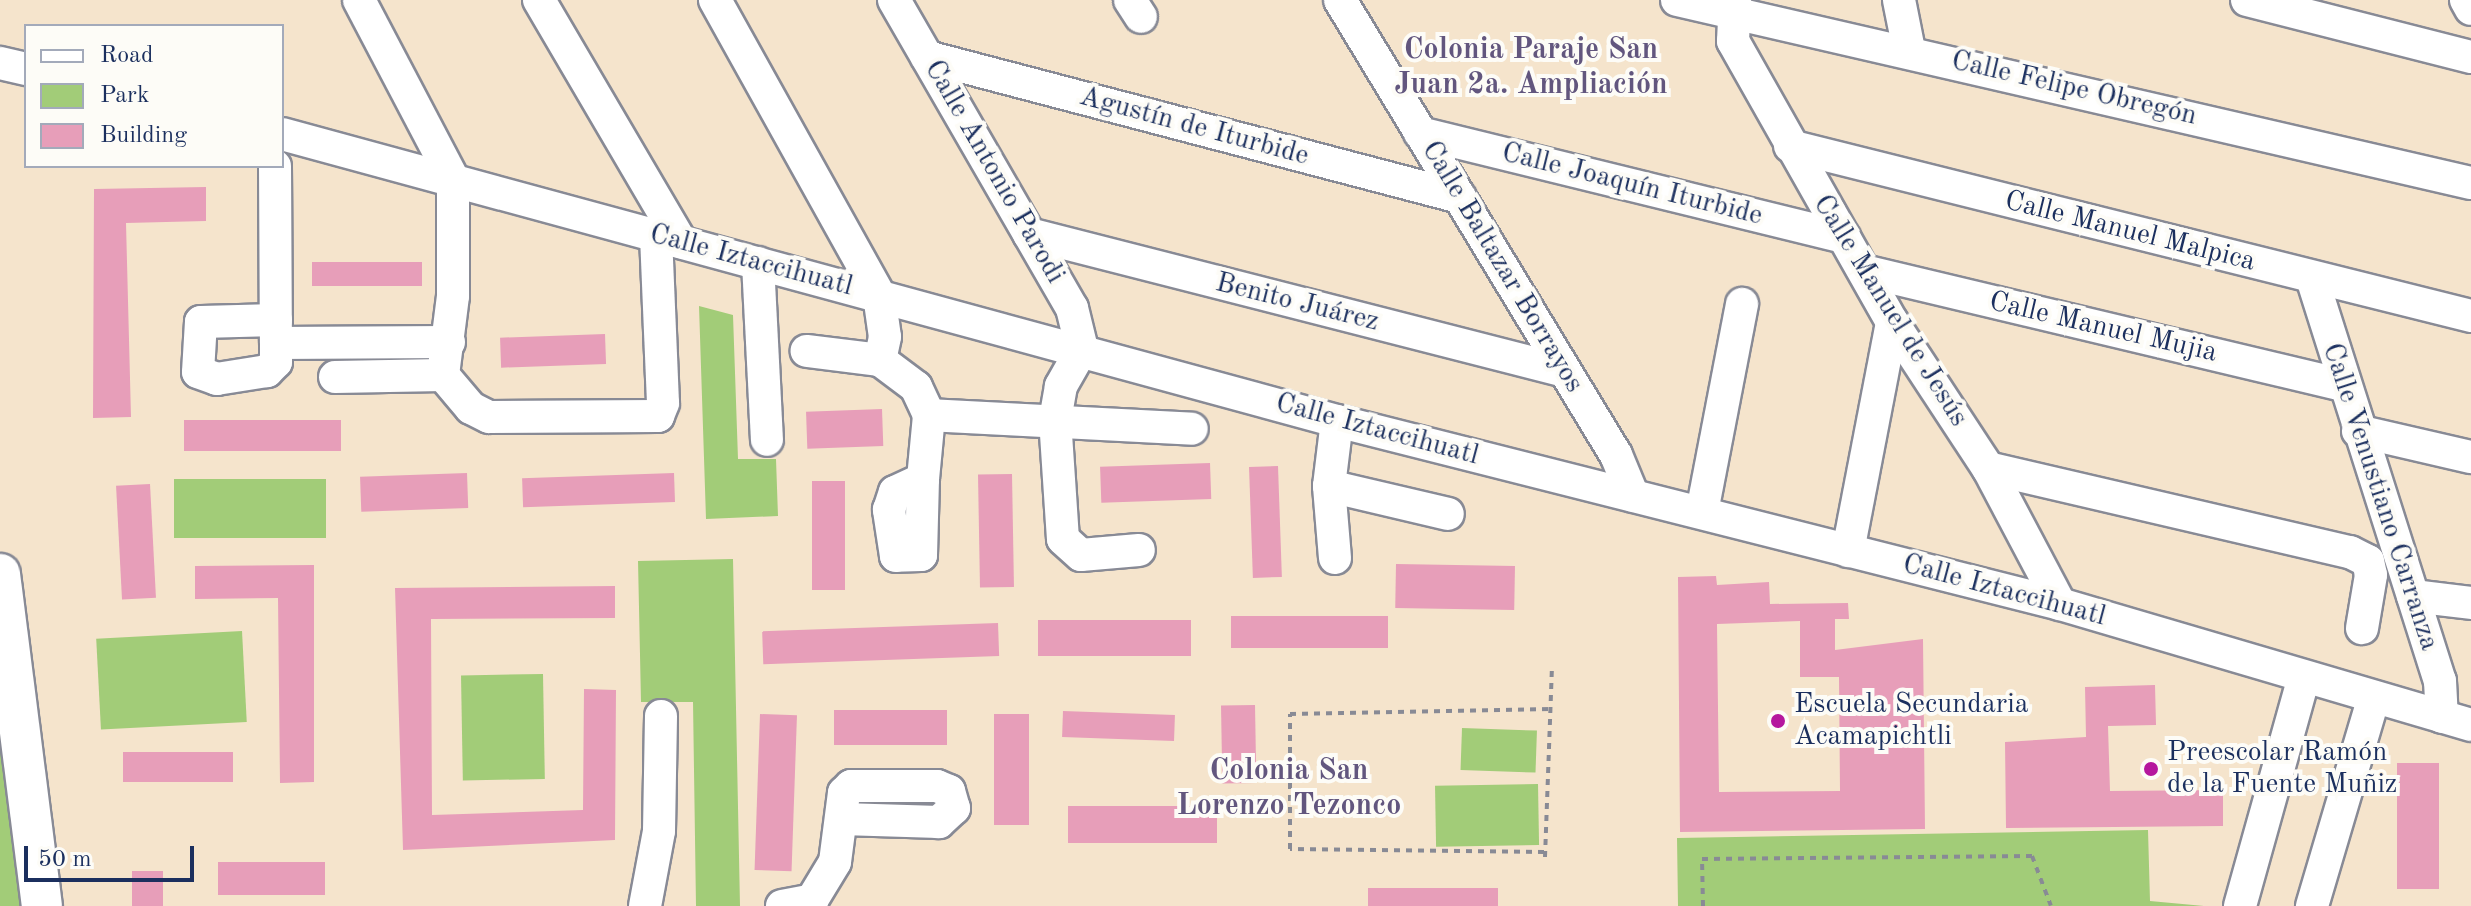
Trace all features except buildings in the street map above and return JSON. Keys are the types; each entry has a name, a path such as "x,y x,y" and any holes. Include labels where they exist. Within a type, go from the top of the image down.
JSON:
{"main road":[{"path":"0,574 42,906"}],"street":[{"path":"359,0 453,179 449,342 443,375"},
{"path":"335,377 443,375 489,417 658,416 668,239 539,0"},
{"path":"715,0 879,295 885,337 880,360"},
{"name":"Calle Antonio Parodi","path":"894,0 1072,308 1082,349"},
{"name":"Calle Baltazar Borrayos","path":"1340,0 1565,371 1633,496"},
{"name":"Calle Felipe Obregón","path":"1677,0 1734,7 2471,183"},
{"path":"1899,0 1909,50"},
{"path":"2247,0 2471,57"},
{"path":"2466,0 2471,9"},
{"name":"Calle Manuel de Jesús","path":"1734,7 1733,41 1790,146 1892,322 1988,468 2060,604"},
{"name":"Agustín de Iturbide","path":"927,57 1460,197"},
{"name":"Calle Joaquín Iturbide","path":"1420,133 1844,237"},
{"name":"Calle Iztaccihuatl","path":"284,135 1082,349 1337,421 2060,604 2456,721"},
{"name":"Calle Manuel Malpica","path":"1790,146 2471,316"},
{"path":"275,168 276,331 449,342"},
{"name":"Benito Juárez","path":"1029,234 1565,371"},
{"path":"758,263 767,440"},
{"name":"Calle Manuel Mujia","path":"1864,271 2343,385"},
{"name":"Calle Venustiano Carranza","path":"2312,278 2343,385 2440,681 2456,721"},
{"path":"1702,512 1742,304"},
{"path":"1848,551 1892,322"},
{"path":"1082,349 1061,386 1055,419 1063,539 1081,555 1139,550"},
{"path":"807,351 880,360 916,387 929,415 923,479"},
{"path":"929,415 1055,419 1192,429"},
{"path":"1335,558 1329,486 1337,421"},
{"path":"2358,431 2471,457"},
{"path":"1988,468 2368,561 2362,628"},
{"path":"1329,486 1448,514"},
{"path":"2413,596 2471,603"},
{"path":"2240,906 2304,677"},
{"path":"2312,906 2374,697"},
{"path":"645,906 659,831 661,716"},
{"path":"802,904 835,862 842,819"}],"path":[{"path":"1551,709 1290,714 1290,849 1544,855 1551,709 1552,669"},
{"path":"1703,906 1702,859 2032,856 2051,906"}],"green space":[{"path":"699,306 733,315 738,459 776,459 778,516 706,519"},
{"path":"174,479 326,479 326,538 174,538"},
{"path":"733,559 740,906 696,906 693,702 641,702 638,561"},
{"path":"0,630 33,906 0,906"},
{"path":"242,631 247,722 101,730 96,639"},
{"path":"543,674 545,779 463,780 461,675"},
{"path":"1462,728 1537,731 1535,773 1461,770"},
{"path":"1538,784 1539,845 1436,847 1435,786"},
{"path":"2148,830 2150,901 2204,906 1678,906 1677,838"}],"place":[{"name":"Escuela Secundaria Acamapichtli","path":"1778,721"},
{"name":"Preescolar Ramón de la Fuente Muñiz","path":"2151,769"}],"district":[{"name":"Colonia Paraje San Juan 2a. Ampliación","path":"1531,67"},
{"name":"Colonia San Lorenzo Tezonco","path":"1289,788"}]}
